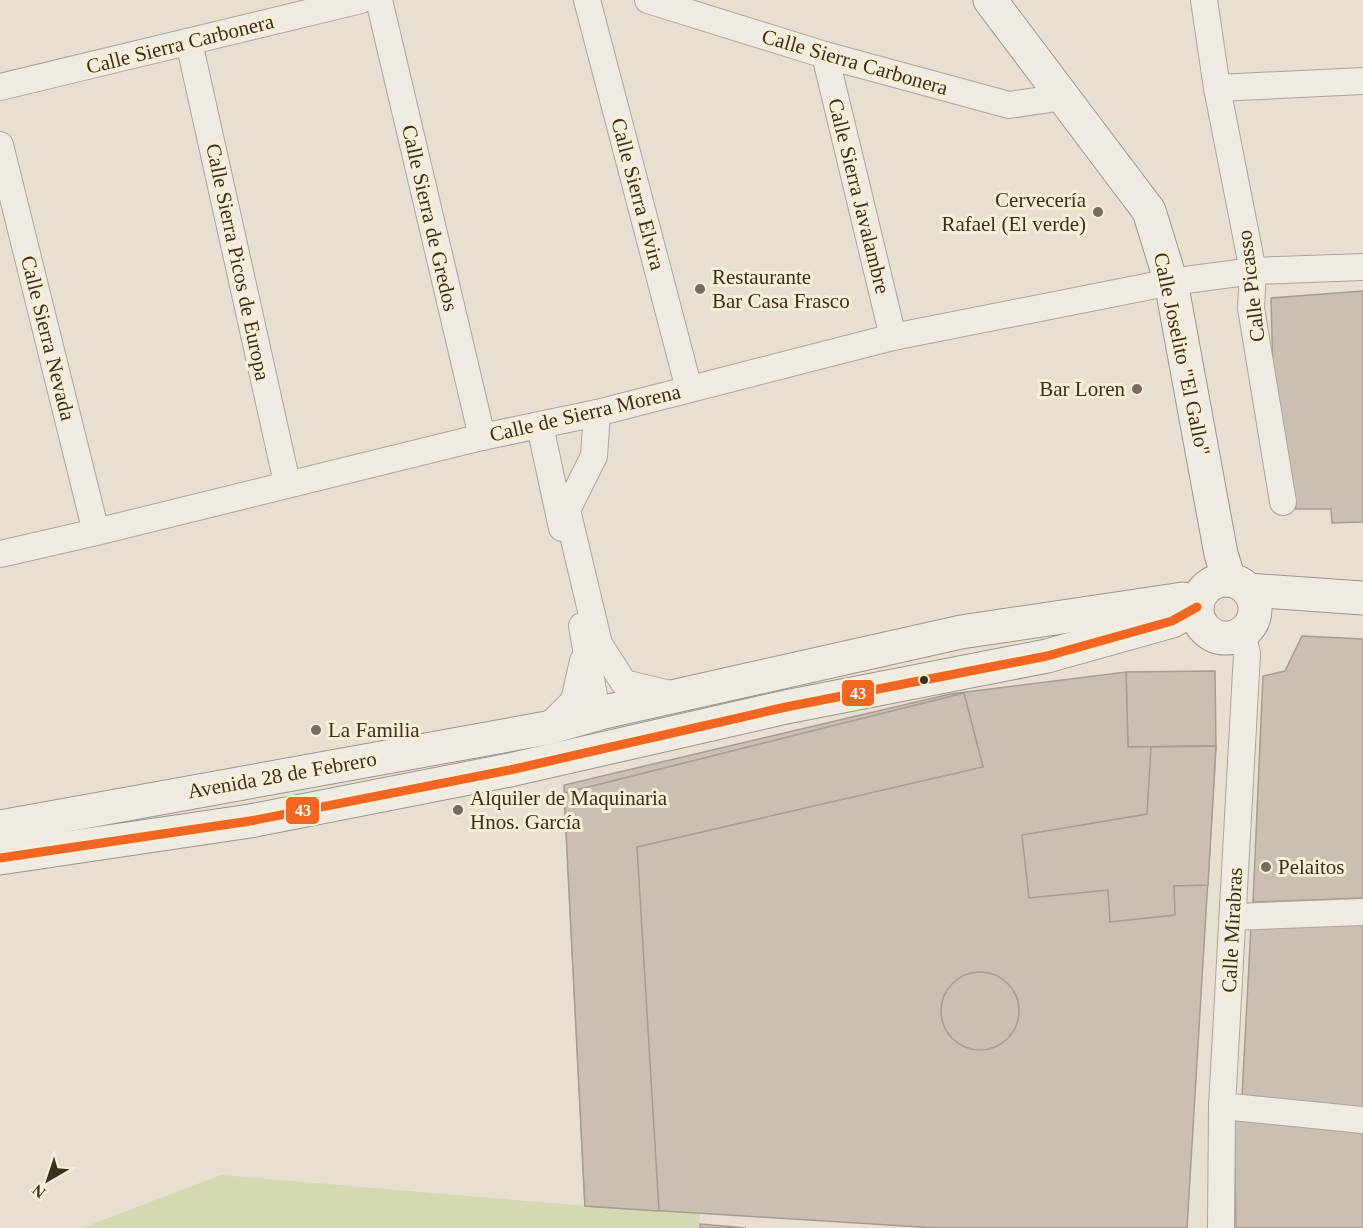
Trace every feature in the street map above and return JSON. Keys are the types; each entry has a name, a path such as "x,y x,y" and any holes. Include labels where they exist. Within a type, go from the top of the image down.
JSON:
{"main road":[{"name":"Calle Joselito \"El Gallo\"","path":"990,0 1149,211 1171,282 1221,554 1243,602"},
{"path":"1243,602 1228,638 1209,632 1202,626 1198,616 1198,602 1210,585 1219,581 1243,602 1304,614 1363,617"},
{"path":"1243,602 1363,598"},
{"name":"Avenida 28 de Febrero","path":"0,827 547,728 600,713 961,632 1198,602"},
{"name":"Avenida 28 de Febrero","path":"0,858 250,821 510,770 786,706 1047,656 1172,621 1198,602"}],"street":[{"name":"Calle Sierra Carbonera","path":"0,87 361,0"},
{"name":"Calle Sierra de Gredos","path":"379,0 482,437"},
{"name":"Calle Sierra Elvira","path":"587,0 689,389"},
{"name":"Calle Sierra Carbonera","path":"648,0 825,55 1010,105 1064,97"},
{"name":"Calle Picasso","path":"1204,0 1216,88 1253,271 1251,308 1283,502"},
{"name":"Calle Sierra Picos de Europa","path":"189,42 286,483"},
{"name":"Calle Sierra Javalambre","path":"825,55 893,337"},
{"path":"1216,88 1363,81"},
{"name":"Calle Sierra Nevada","path":"0,145 96,532"},
{"name":"Calle de Sierra Morena","path":"0,554 286,483 482,437 597,413 893,337 1171,282 1253,271 1363,267"},
{"path":"597,413 594,456 567,510 599,644 624,683 680,696"},
{"path":"540,426 586,646 594,696 600,713"},
{"name":"Calle Mirabras","path":"1221,1228 1222,1106 1247,654 1243,602"},
{"path":"547,728 574,701 586,646"},
{"path":"1233,916 1363,912"},
{"path":"1222,1106 1363,1120"}],"green space":[{"path":"221,1175 585,1206 700,1213 699,1228 82,1228"}],"building":[{"path":"1363,291 1363,522 1332,523 1331,509 1296,509 1273,376 1271,298"},
{"path":"1302,636 1363,639 1363,898 1253,902 1263,676 1285,671"},
{"path":"1215,671 1216,746 1128,747 1126,672"},
{"path":"1126,672 1128,747 1216,746 1187,1228 936,1228 585,1206 564,785 950,694"},
{"path":"964,693 983,767 637,847 659,1211 585,1206 564,793"},
{"path":"1216,746 1208,885 1174,886 1175,915 1110,922 1108,890 1029,898 1022,835 1147,814 1151,747"},
{"path":"1363,924 1363,1109 1242,1096 1251,926"},
{"path":"972,972 988,972 1002,978 1013,989 1019,1003 1019,1019 1013,1033 1002,1044 988,1050 972,1050 958,1044 947,1033 941,1019 941,1003 947,989 958,978"},
{"path":"1234,1115 1363,1129 1363,1228 1236,1228"},
{"path":"700,1224 746,1228 700,1228"}],"transit line":[{"name":"43","path":"0,858 250,821 510,770 786,707 1047,656 1172,621 1197,607"}],"place":[{"name":"Cervecería Rafael (El verde)","path":"1098,212"},
{"name":"Restaurante Bar Casa Frasco","path":"700,289"},
{"name":"Bar Loren","path":"1137,389"},
{"name":"La Familia","path":"316,730"},
{"name":"Alquiler de Maquinaria Hnos. García","path":"458,810"},
{"name":"Pelaitos","path":"1266,867"}]}
